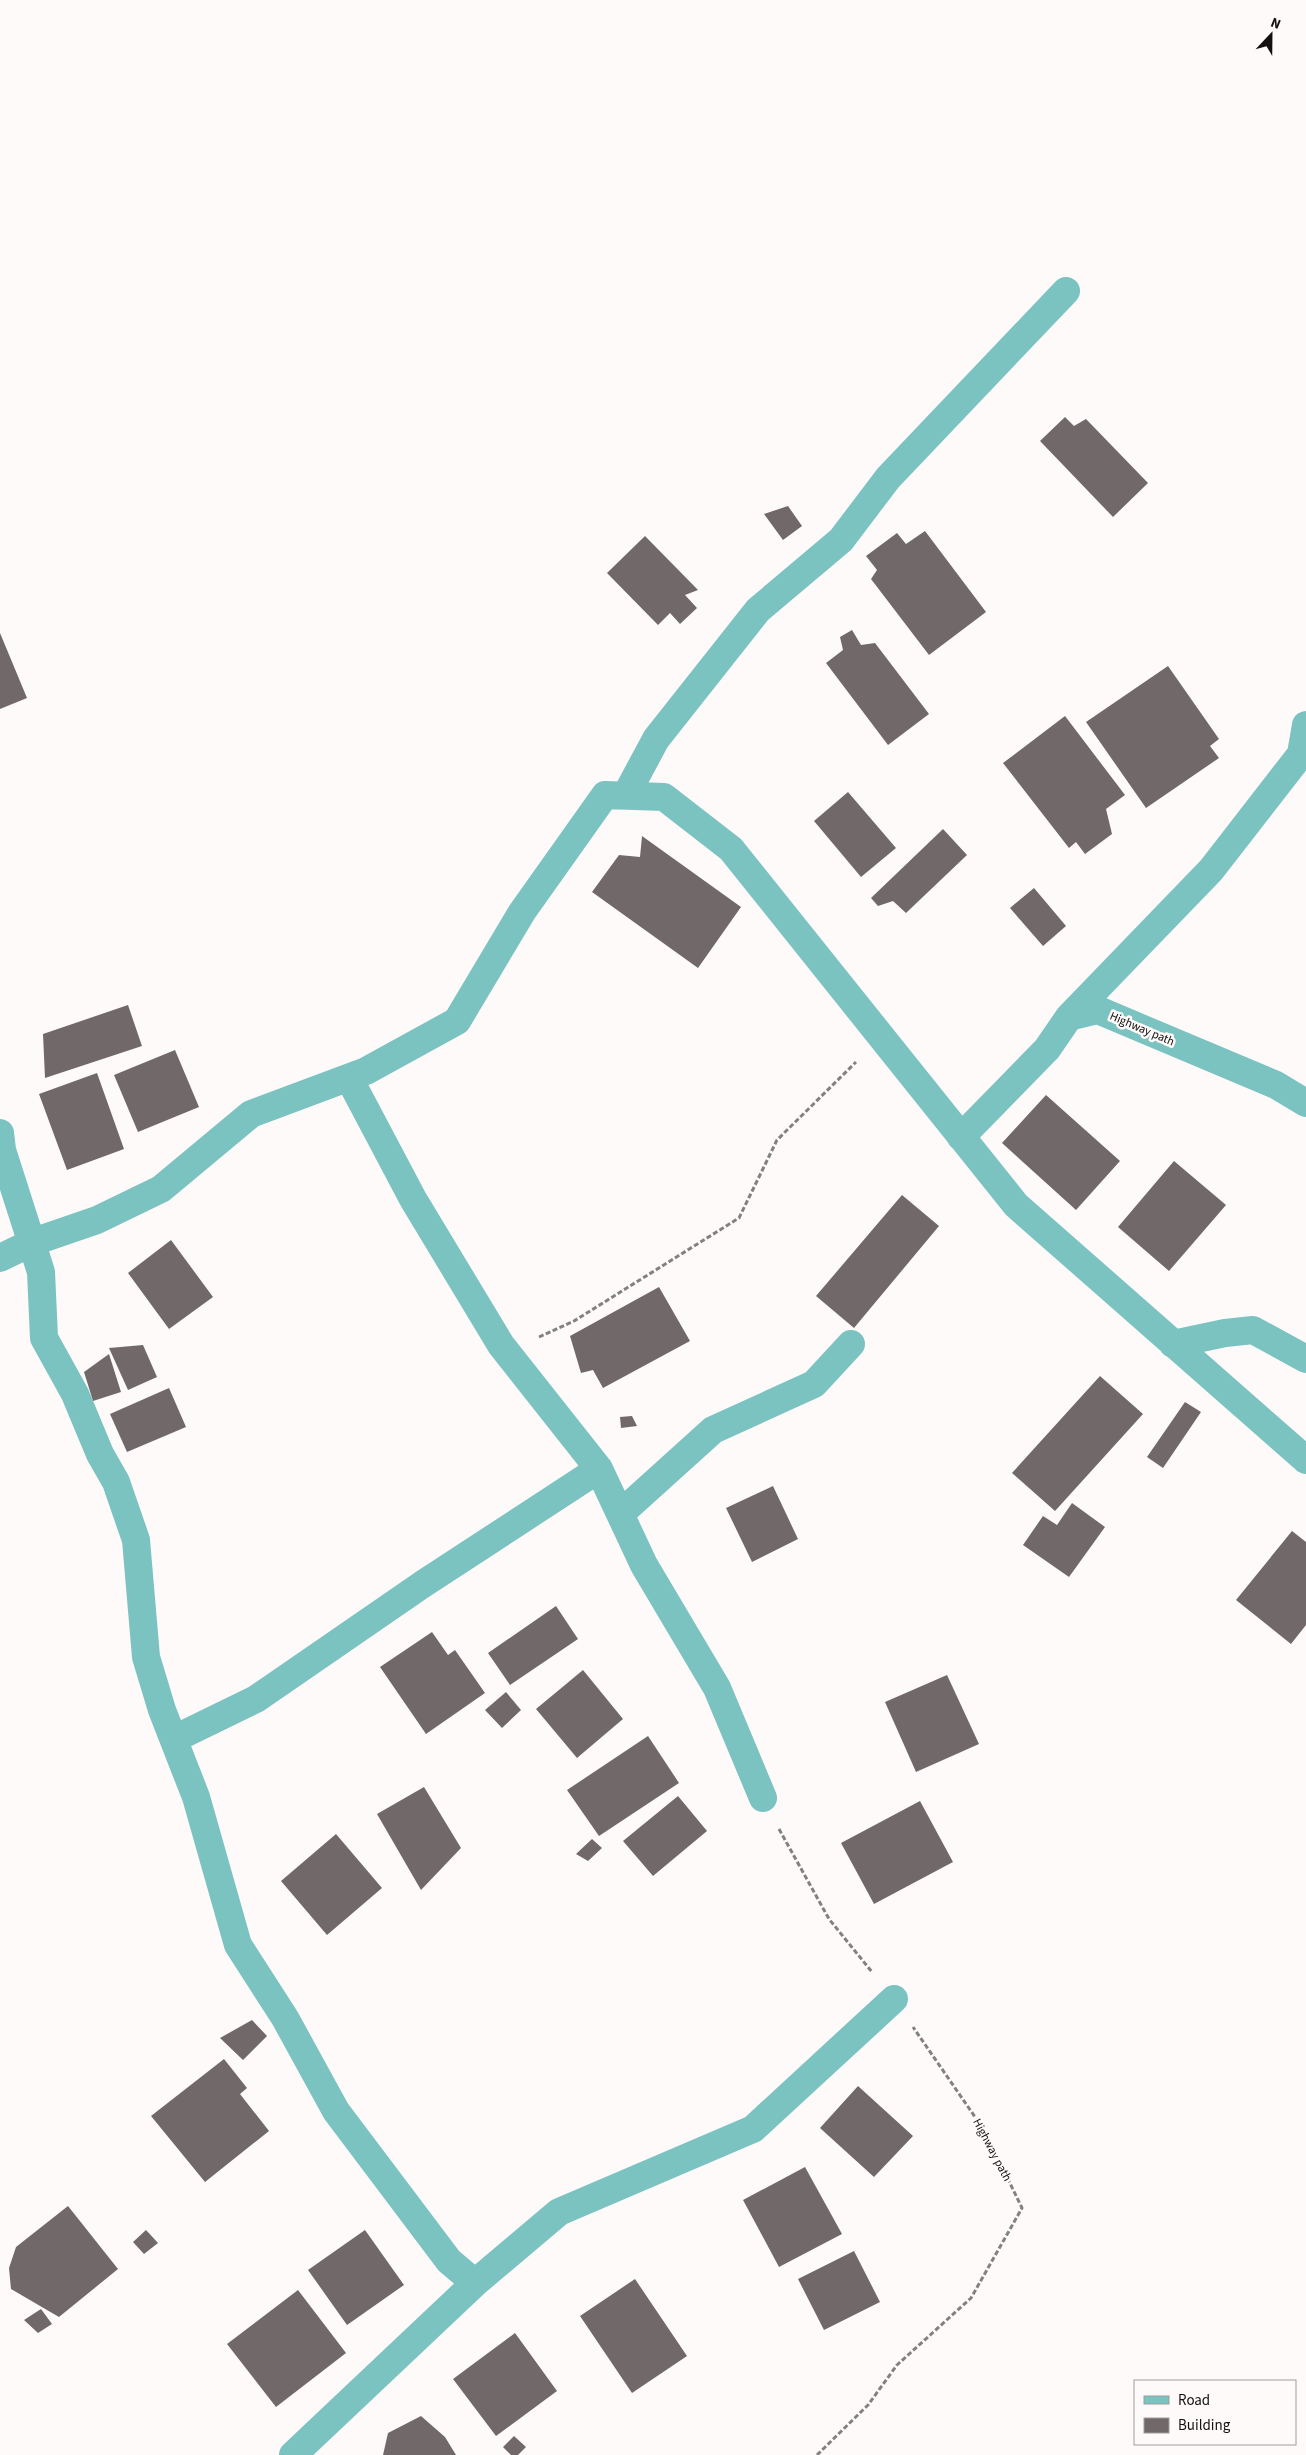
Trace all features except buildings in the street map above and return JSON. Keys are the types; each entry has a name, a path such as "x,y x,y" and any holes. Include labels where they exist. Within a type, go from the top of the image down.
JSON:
{"street":[{"path":"626,795 656,739 758,610 841,540 888,478 1066,291"},
{"path":"961,1137 1046,1049 1069,1017 1211,870 1301,754 1306,725"},
{"path":"0,1258 33,1242 96,1220 161,1189 251,1114 366,1072 457,1021 522,912 605,795 664,797 731,849 1016,1205 1306,1460"},
{"name":"Highway path","path":"1069,1017 1098,1010 1276,1085 1306,1103"},
{"path":"349,1078 413,1199 507,1353 599,1469 644,1565 717,1688 763,1798"},
{"path":"0,1133 2,1150 33,1242 41,1272 44,1338 75,1394 100,1454 116,1482 136,1540 146,1657 196,1796 238,1945 285,2018 336,2111 449,2261 475,2283"},
{"path":"1173,1344 1225,1333 1253,1330 1306,1360"},
{"path":"620,1514 713,1430 814,1384 851,1344"},
{"path":"174,1739 256,1699 423,1584 599,1469"},
{"path":"293,2455 475,2283 559,2212 752,2129 894,1999"}],"path":[{"path":"507,1353 574,1321 740,1218 777,1140 851,1066 883,1040"},
{"name":"Highway path","path":"763,1798 830,1919 894,1999 984,2130 1022,2208 971,2298 897,2365 868,2406 816,2455"}]}
